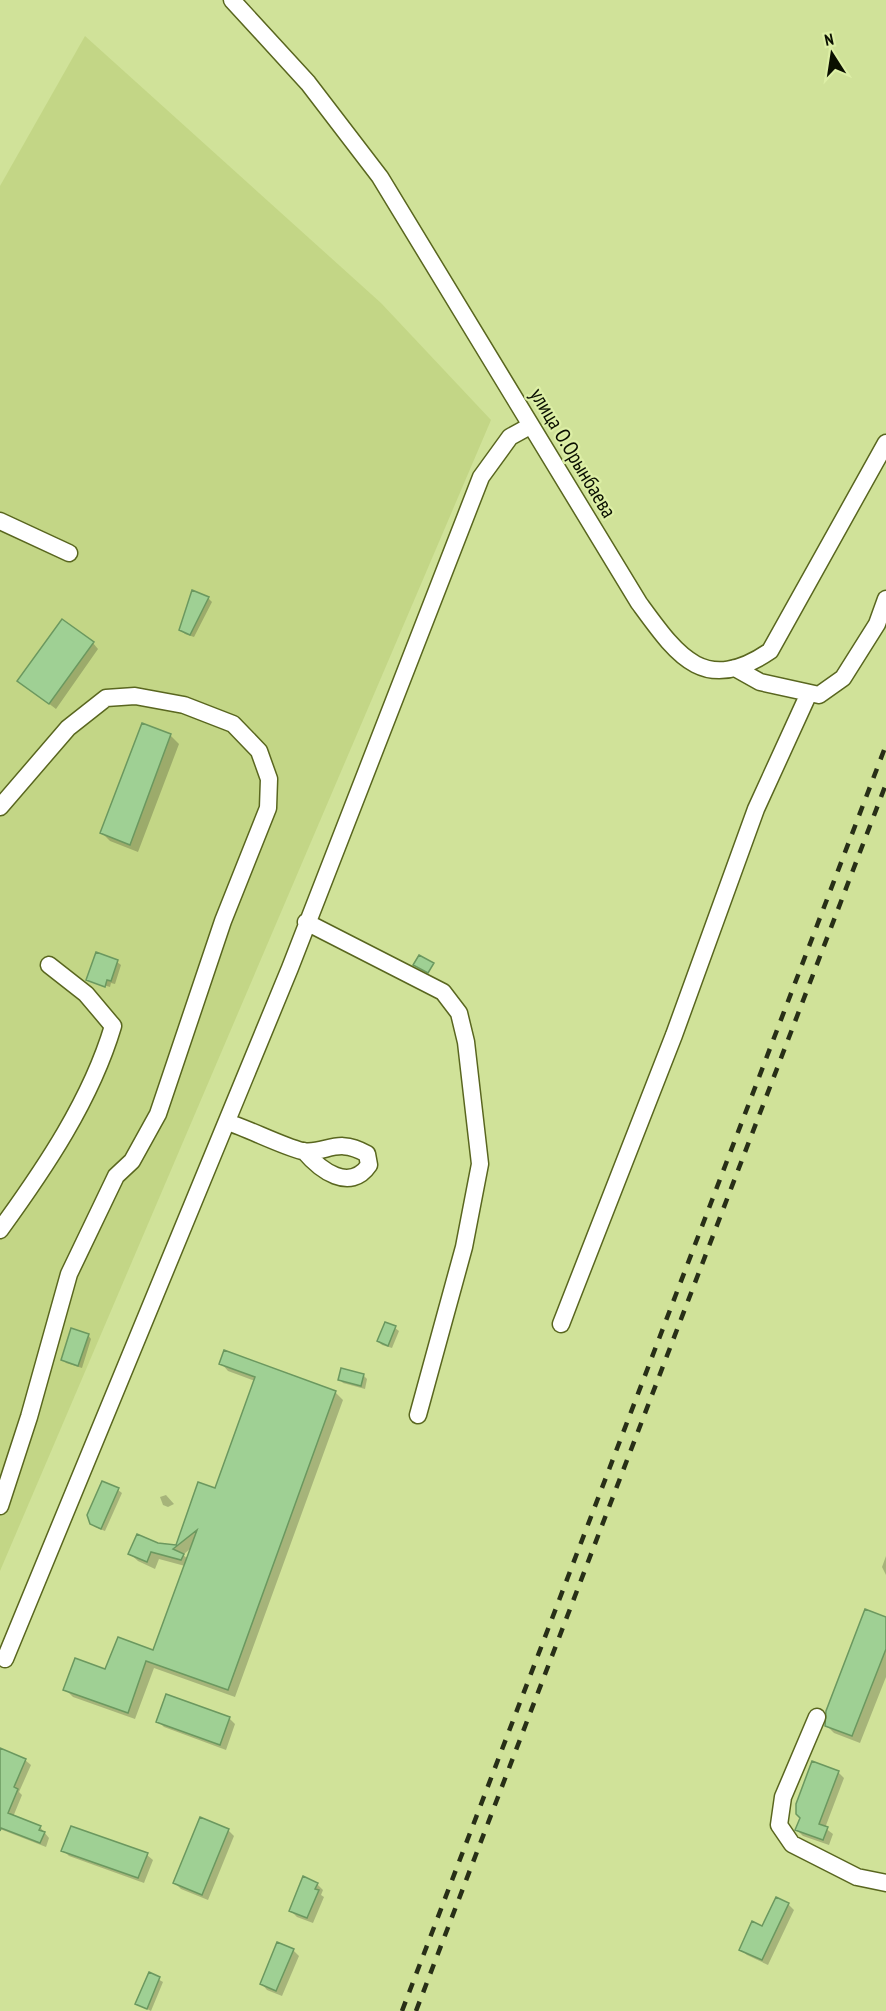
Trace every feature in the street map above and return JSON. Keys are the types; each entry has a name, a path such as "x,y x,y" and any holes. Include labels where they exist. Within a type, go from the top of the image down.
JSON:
{"street":[{"name":"улица О.Орынбаева","path":"232,0 308,83 380,177 639,603 661,633 690,664 722,671 750,665 771,651 886,443"},
{"path":"5,1659 227,1122 481,477 510,437 530,426"},
{"path":"0,521 69,553"},
{"path":"735,668 760,682 819,694 843,678 877,624 886,599"},
{"path":"561,1324 675,1035 756,809 809,693"},
{"path":"0,807 68,728 106,698 135,696 184,705 233,724 259,751 269,779 268,808 223,921 158,1114 132,1161 116,1176 69,1274 29,1417 0,1506"},
{"path":"306,922 442,992 459,1013 466,1042 480,1164 464,1247 418,1415"},
{"path":"0,1230 44,1169 103,1059 113,1026 86,994 49,965"},
{"path":"227,1122 304,1151"},
{"path":"817,1717 783,1797 779,1825 792,1844 856,1877 886,1883"}],"shaded area":[{"path":"85,36 381,303 491,420 0,1571 0,186"}],"building":[{"path":"192,590 209,597 190,635 179,630"},
{"path":"62,619 94,642 49,704 17,681"},
{"path":"142,723 171,734 130,845 100,833"},
{"path":"96,952 118,960 111,981 107,980 105,987 86,980"},
{"path":"419,955 434,963 428,973 413,965"},
{"path":"385,1322 396,1326 388,1346 377,1341"},
{"path":"71,1328 89,1334 78,1366 61,1360"},
{"path":"224,1350 336,1391 228,1690 146,1661 128,1713 63,1690 75,1658 105,1669 118,1637 153,1650 197,1530 173,1549 184,1554 181,1560 151,1552 147,1562 128,1554 137,1534 158,1543 176,1545 198,1482 215,1488 255,1377 219,1364"},
{"path":"341,1368 364,1374 361,1386 338,1380"},
{"path":"102,1481 119,1488 101,1529 90,1524 87,1515"},
{"path":"865,1609 886,1617 886,1649 852,1736 825,1726 826,1711"},
{"path":"166,1694 230,1717 220,1745 156,1722"},
{"path":"0,1748 26,1759 14,1787 18,1789 8,1813 41,1826 39,1830 45,1832 40,1843 1,1828 0,1831"},
{"path":"812,1761 839,1771 819,1824 828,1827 823,1840 795,1830 800,1818 796,1814 796,1804"},
{"path":"200,1817 229,1829 202,1895 173,1883"},
{"path":"71,1826 148,1853 138,1878 61,1851"},
{"path":"303,1876 318,1883 315,1889 319,1890 307,1918 289,1911"},
{"path":"776,1897 789,1903 762,1960 739,1950 752,1921 762,1926"},
{"path":"277,1942 294,1949 276,1991 260,1984"},
{"path":"149,1972 160,1977 147,2009 135,2004"}],"railway":[{"path":"402,2011 886,745"},
{"path":"416,2011 886,784"}]}
